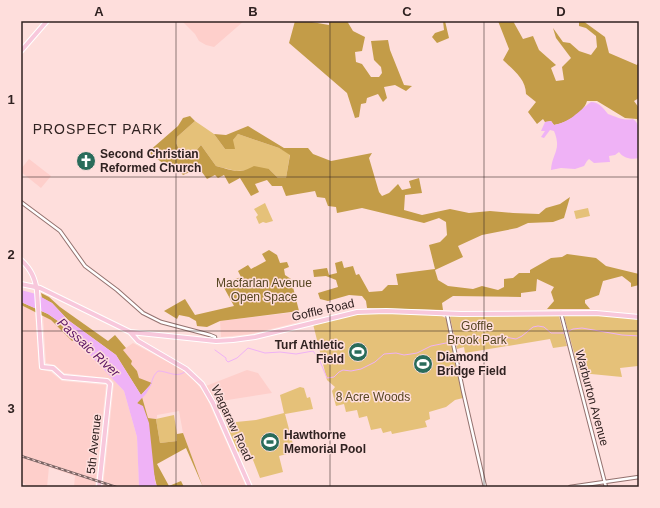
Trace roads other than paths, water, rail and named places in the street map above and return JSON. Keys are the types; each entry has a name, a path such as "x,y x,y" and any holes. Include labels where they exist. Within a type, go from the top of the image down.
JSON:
{"main road":[{"path":"21,51 47,21"},
{"path":"21,260 31,271 37,289"},
{"name":"Goffle Road","path":"21,284 47,292 130,332 216,341 255,337 353,312 386,311 447,314 604,313 639,317"},
{"name":"5th Avenue","path":"37,289 42,367 53,368 63,377 108,382 110,384 99,487"},
{"name":"Wagaraw Road","path":"130,332 140,342 187,370 197,378 208,393 250,487"}],"street":[{"path":"21,202 60,231 85,266 117,290 143,313 161,322 210,335 215,338 216,341"},
{"name":"Warburton Avenue","path":"560,313 606,487"},
{"path":"447,314 464,397 485,487"},
{"path":"570,487 639,477"}],"water":[{"path":"591,102 599,104 608,114 623,119 633,119 636,122 640,137 639,158 628,158 619,152 615,155 609,156 610,162 594,163 589,159 584,166 575,169 561,168 551,170 557,143 554,131 550,130 544,138 541,137 545,131 541,131 545,122 551,121 554,125 565,122"},
{"name":"Passaic River","path":"21,290 36,294 52,303 68,320 116,355 141,395 152,383 146,394 137,403 143,406 149,423 155,481 157,487 139,487 137,437 124,391 58,321 48,314 21,302"}],"waterway":[{"path":"215,350 226,358 228,362 237,358 248,348 265,353 280,352 296,354 313,351 319,359 327,378 334,377 343,370 351,371 361,369 375,362 384,354 396,353 404,355 417,353 431,346 469,337 496,339 505,337 516,339 533,327 538,326 544,327 551,333 564,333"},
{"path":"567,332 573,329 582,328 622,335 639,336"},
{"path":"147,391 158,371 176,375 186,371"}],"railway":[{"path":"21,456 116,487"}],"place":[{"name":"Second Christian Reformed Church","path":"86,161"},
{"name":"Turf Athletic Field","path":"358,352"},
{"name":"Diamond Bridge Field","path":"423,364"},
{"name":"Hawthorne Memorial Pool","path":"270,442"}],"district":[{"name":"PROSPECT PARK","path":"98,129"}],"park label":[{"name":"Macfarlan Avenue Open Space","path":"264,290"},
{"name":"Goffle Brook Park","path":"477,333"},
{"name":"8 Acre Woods","path":"373,397"}]}
